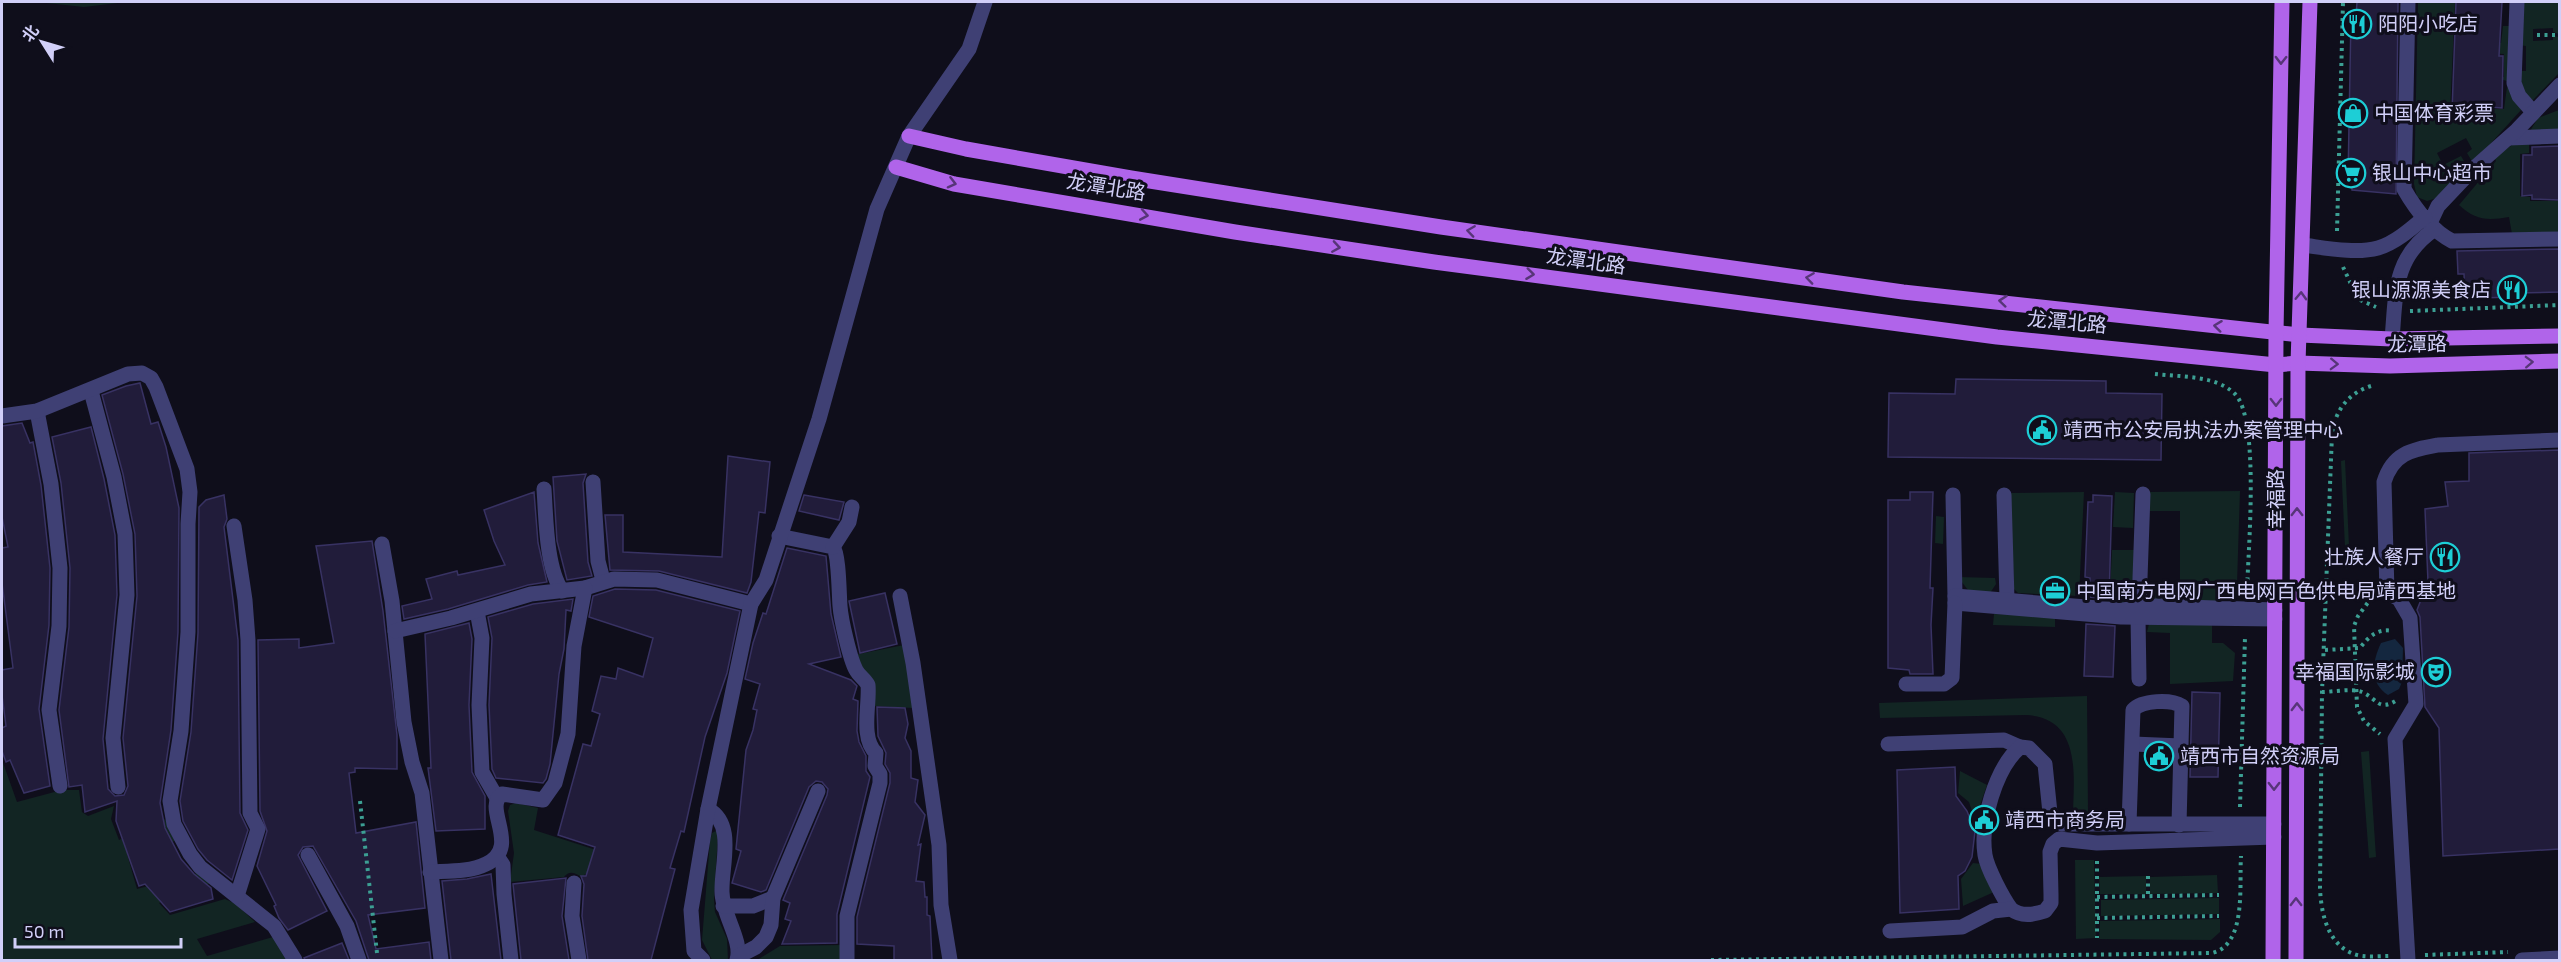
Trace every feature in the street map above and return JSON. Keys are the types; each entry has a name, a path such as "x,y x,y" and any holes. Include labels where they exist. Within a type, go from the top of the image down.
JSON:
{"main road":[{"name":"幸福路","path":"2273,960 2276,333 2282,2"},
{"name":"幸福路","path":"2296,960 2298,363 2310,2"},
{"name":"龙潭北路","path":"909,136 966,149 1131,178 1441,227 1903,292 2276,333"},
{"name":"龙潭北路","path":"896,167 954,184 1434,262 1997,337 2276,365"},
{"name":"龙潭路","path":"2276,333 2392,339 2559,336"},
{"name":"龙潭路","path":"2276,365 2298,363 2390,366 2559,361"}],"street":[{"path":"694,957 691,910 708,809 751,604 766,580 819,419 877,208 886,184 909,136 969,49 985,2"},
{"path":"2408,2 2404,189 2430,224 2452,241 2559,239"},
{"path":"2517,2 2514,83 2519,96 2533,112"},
{"path":"2392,339 2399,280 2408,254 2422,238 2438,206 2473,169 2509,138 2559,85"},
{"path":"2509,138 2559,136"},
{"path":"2303,245 2367,250 2379,248 2430,224"},
{"path":"2,416 37,411 91,391 115,378 142,373 151,378 187,469 190,492 188,632 180,730 170,801 174,824 190,854 211,878 274,926 295,960"},
{"path":"91,391 114,477 125,542 127,596 113,738 118,787"},
{"path":"37,411 51,484 60,568 59,626 49,710 60,786"},
{"path":"2408,958 2395,739 2416,704 2410,618 2399,599 2387,592 2384,482 2388,468 2406,453 2438,445 2559,440"},
{"path":"593,483 598,561 603,580"},
{"path":"544,489 550,549 556,582 562,591"},
{"path":"2139,679 2143,494"},
{"path":"1906,684 1944,684 1952,678 1955,599 1953,495"},
{"path":"2004,495 2007,599"},
{"path":"833,547 849,522 852,507"},
{"path":"234,526 245,600 248,640 250,813 258,829 237,896"},
{"path":"779,536 833,547 837,554 837,581 841,592 840,607 844,629 855,668 868,685 867,731 871,749 876,753 876,769 880,777 847,916 847,960"},
{"path":"382,544 395,631 404,722 412,762 422,793 441,960"},
{"path":"395,631 477,611 531,594 585,588 603,580 657,580 751,604"},
{"path":"430,872 475,868 488,864 497,856 502,842 502,831 494,804 497,798 502,794 543,800 555,783 568,734 574,646 585,588"},
{"path":"900,596 913,663 939,845 941,906 950,960"},
{"path":"1955,599 2139,612 2275,614"},
{"path":"1955,599 2007,599 2139,612"},
{"path":"477,611 482,638 479,705 482,772 497,798"},
{"path":"2129,824 2133,711 2141,704 2174,702 2182,706 2178,825"},
{"path":"1888,744 2004,740 2029,748 2045,764 2050,813 2062,824 2178,825 2241,832"},
{"path":"2133,744 2181,746"},
{"path":"2020,747 2012,754 2006,765 1985,818 1985,856 2011,909 2017,914 2037,914 2045,911 2051,903 2050,852 2053,844 2060,839 2097,843 2274,831"},
{"path":"738,958 756,947 766,937 771,925 773,898 818,791"},
{"path":"708,809 721,820 724,832 723,906 738,948 738,958"},
{"path":"308,855 347,926 359,960"},
{"path":"497,856 503,864 511,960"},
{"path":"574,883 572,916 579,960"},
{"path":"723,906 753,906 773,898"},
{"path":"1890,931 1962,927 1993,911 2011,909"},
{"path":"2518,956 2559,958"}],"path":[{"path":"2343,2 2337,248 2344,271 2358,299 2370,306 2395,310 2559,305"},
{"path":"2537,34 2559,35"},
{"path":"1711,960 2218,951 2229,944 2237,925 2241,832 2250,452 2246,420 2236,395 2214,382 2150,373"},
{"path":"2375,385 2346,401 2334,420 2322,692 2321,912 2333,937 2349,952 2361,956 2408,958 2518,956"},
{"path":"2325,650 2360,648 2370,636 2382,630 2396,631 2401,635"},
{"path":"2322,692 2362,692 2380,705 2388,705 2399,698"},
{"path":"360,801 378,960"},
{"path":"2097,843 2097,939"},
{"path":"2148,876 2148,896"},
{"path":"2097,897 2219,895"},
{"path":"2097,918 2219,916"}],"green space":[{"path":"37,2 126,2 84,7"},
{"path":"2418,2 2455,2 2450,113 2490,114 2491,109 2504,109 2507,87 2518,100 2521,110 2473,163 2467,153 2472,149 2466,138 2437,153 2443,165 2461,156 2468,168 2437,198 2427,201 2417,197 2414,184"},
{"path":"2521,2 2559,2 2559,34 2553,32 2553,28 2533,29 2533,41 2553,40 2553,36 2559,37 2559,73 2532,101 2526,98 2518,71 2526,71 2526,46 2519,45"},
{"path":"2503,26 2511,26 2507,81 2500,79 2504,77 2504,54 2487,53 2488,43 2501,43"},
{"path":"2559,110 2559,133 2530,131 2538,118"},
{"path":"2529,141 2529,153 2520,154 2520,196 2530,197 2530,201 2559,201 2559,234 2512,234 2509,217 2482,218 2470,214 2459,205 2496,161 2494,157 2515,143"},
{"path":"2345,460 2350,567 2346,569 2341,461"},
{"path":"2240,491 2237,584 2225,591 2224,603 2155,599 2151,596 2149,586 2180,586 2180,511 2150,511 2150,492"},
{"path":"2084,492 2079,596 2018,593 2014,589 2010,493"},
{"path":"2115,492 2134,493 2133,528 2113,527"},
{"path":"1936,516 1944,517 1943,544 1935,543"},
{"path":"2112,550 2134,550 2131,588 2120,605 2102,602 2097,593 2110,592"},
{"path":"1958,577 1995,578 1996,584 1990,593 1968,590"},
{"path":"1994,614 2055,616 2055,627 1993,625"},
{"path":"2212,621 2212,643 2223,643 2235,653 2233,681 2170,684 2170,633 2147,632 2149,624"},
{"path":"904,645 913,708 873,706 854,655"},
{"path":"2087,696 2088,813 2073,813 2074,782 2070,750 2057,726 2044,718 2026,715 1880,718 1879,703"},
{"path":"2369,751 2376,857 2369,858 2361,752"},
{"path":"2,760 17,802 62,790 79,790 82,812 88,816 114,806 111,819 119,840 165,819 175,841 127,854 137,889 197,873 211,883 159,903 170,915 225,899 236,904 255,922 197,939 207,956 273,937 290,960 2,960"},
{"path":"1960,771 1987,785 1977,814 1973,814 1969,802 1958,793"},
{"path":"516,803 538,808 534,830 621,858 614,881 585,874 583,878 571,873 564,877 510,882 514,853 508,811 510,805"},
{"path":"716,831 718,835 715,912 727,939 728,960 712,960 702,940 710,841 712,833"},
{"path":"2075,860 2094,860 2096,938 2076,939"},
{"path":"1973,863 1982,864 1994,892 1963,906 1961,879"},
{"path":"2217,875 2218,893 2150,894 2150,877"},
{"path":"2146,876 2146,894 2100,894 2099,877"},
{"path":"2219,898 2219,914 2101,916 2101,900"},
{"path":"2220,919 2220,932 2211,940 2099,939 2100,921"},
{"path":"841,945 841,960 757,960 780,946"}],"water":[{"path":"2395,639 2403,648 2402,682 2399,689 2388,695 2375,678 2374,665 2381,643"}],"building":[{"path":"2357,2 2398,2 2396,194 2352,190 2352,179 2348,179 2351,17 2356,17"},
{"path":"2456,2 2502,2 2499,56 2503,56 2502,108 2489,107 2489,113 2452,112"},
{"path":"2559,146 2559,200 2532,199 2532,195 2522,196 2523,155 2532,155 2532,147"},
{"path":"2559,249 2559,292 2518,293 2518,297 2475,298 2475,293 2465,294 2464,274 2458,274 2457,251"},
{"path":"1956,379 2106,381 2106,393 2162,394 2161,460 1888,457 1889,393 1955,394"},
{"path":"140,383 151,424 158,422 166,447 179,508 178,632 171,730 160,803 165,828 181,859 211,888 213,899 170,912 145,884 139,886 116,821 117,801 85,812 82,785 69,787 59,710 69,627 70,568 61,483 52,437 91,427 115,535 117,595 103,739 108,789 115,796 124,795 128,786 123,738 137,596 135,534 123,474 102,395"},
{"path":"22,423 30,443 33,442 41,485 50,568 49,625 39,709 50,786 24,793 10,760 6,762 2,751 2,728 6,726 2,670 13,668 2,583 2,548 8,547 2,517 2,426"},
{"path":"2559,450 2559,849 2443,856 2439,728 2425,707 2420,617 2417,610 2428,582 2425,509 2448,506 2445,482 2469,481 2469,453"},
{"path":"728,456 770,462 765,513 759,512 751,582 747,593 659,571 610,570 605,515 623,515 623,552 722,557"},
{"path":"586,474 583,483 588,562 592,576 567,580 557,541 553,477"},
{"path":"534,492 538,543 547,582 528,585 448,609 404,619 402,606 432,599 426,579 457,571 458,575 505,565 484,510"},
{"path":"1910,492 1933,492 1930,588 1933,588 1931,625 1933,674 1910,674 1909,670 1888,668 1888,500 1910,500"},
{"path":"224,495 227,519 224,527 238,640 240,813 248,830 232,880 207,860 198,849 183,821 180,801 191,732 198,633 199,507 206,500"},
{"path":"804,495 844,502 839,520 799,511"},
{"path":"2093,495 2112,496 2109,599 2089,597 2090,578 2085,577 2088,502 2093,502"},
{"path":"372,541 383,611 397,735 397,769 355,768 355,772 349,773 356,833 416,822 425,908 368,915 376,949 429,942 431,960 369,960 356,921 313,846 303,847 298,855 327,911 288,930 279,918 274,906 276,905 257,866 267,831 260,811 258,640 299,639 299,648 334,643 316,546"},
{"path":"787,548 826,556 831,614 841,657 809,664 851,680 857,686 853,699 858,701 857,731 859,742 866,756 866,771 870,777 837,914 837,943 782,944 791,921 785,919 790,903 783,900 827,795 828,789 822,782 816,781 809,787 766,890 761,892 732,883 741,851 736,849 746,750 753,730 757,710 753,709 760,684 745,679 753,643 763,613 766,614"},
{"path":"615,589 656,590 740,611 727,673 705,737 684,832 681,831 670,868 675,869 651,960 588,960 582,916 584,884 581,876 586,876 595,847 558,835 583,744 591,746 600,714 592,711 601,676 616,679 618,668 643,677 653,638 589,617 593,596"},
{"path":"885,593 897,644 860,653 849,601"},
{"path":"573,599 571,611 566,610 564,649 559,674 550,764 546,779 543,783 496,778 492,769 489,705 492,638 488,617 533,604"},
{"path":"469,623 472,639 469,705 472,772 485,796 485,829 436,831 428,768 431,768 425,634"},
{"path":"2086,624 2115,626 2113,677 2084,676"},
{"path":"2192,692 2220,693 2218,777 2190,777"},
{"path":"877,707 905,708 908,724 905,738 911,751 911,778 918,780 915,802 925,815 918,845 921,844 916,881 924,882 927,915 930,916 932,960 894,960 894,946 857,944 857,917 890,783 890,773 885,764 886,753 878,736"},
{"path":"1955,767 1956,796 1967,811 1975,831 1972,857 1965,871 1958,876 1959,909 1900,913 1897,770"},
{"path":"491,874 501,960 451,960 442,881"},
{"path":"566,878 562,916 569,960 521,960 513,884"},
{"path":"342,943 349,960 305,960 304,958"}],"place":[{"name":"阳阳小吃店","path":"2357,24"},
{"name":"中国体育彩票","path":"2353,113"},
{"name":"银山中心超市","path":"2351,173"},
{"name":"银山源源美食店","path":"2512,290"},
{"name":"靖西市公安局执法办案管理中心","path":"2042,430"},
{"name":"壮族人餐厅","path":"2445,557"},
{"name":"中国南方电网广西电网百色供电局靖西基地","path":"2055,591"},
{"name":"幸福国际影城","path":"2436,672"},
{"name":"靖西市自然资源局","path":"2159,756"},
{"name":"靖西市商务局","path":"1984,820"}]}
